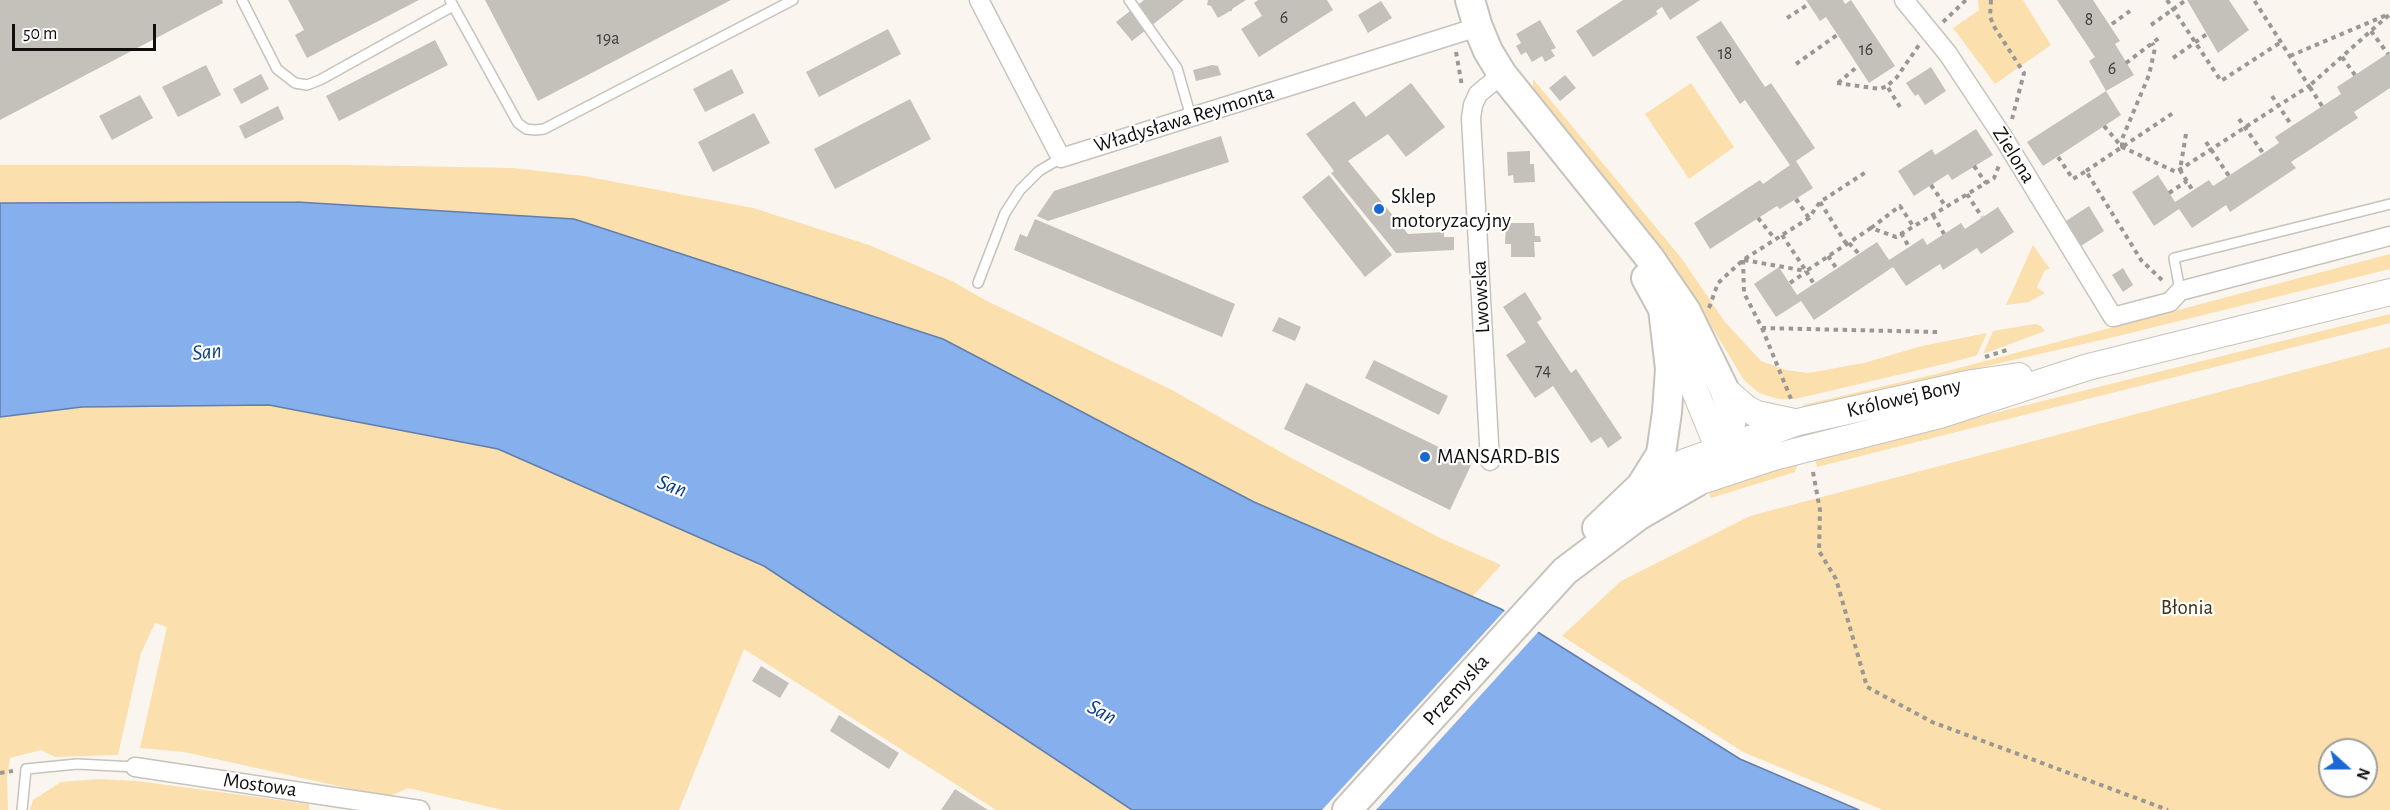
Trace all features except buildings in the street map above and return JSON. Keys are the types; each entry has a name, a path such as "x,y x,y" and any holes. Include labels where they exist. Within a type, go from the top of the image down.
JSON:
{"main road":[{"path":"1470,0 1488,51 1502,74 1649,257 1686,310 1724,389 1730,407 1731,424 1725,446 1713,467 1695,483"},
{"path":"1609,210 1663,309 1713,435 1725,446 1747,456 1774,457"},
{"name":"Królowej Bony","path":"1774,457 1940,415 2088,367 2390,292"},
{"path":"1641,486 1661,454 1667,412 1670,369 1663,309"},
{"name":"Królowej Bony","path":"1725,446 1795,413 1972,383 2088,367"},
{"path":"1724,389 1741,405 1757,414 1782,421 1795,413"},
{"name":"Przemyska","path":"1347,810 1559,577 1584,542 1612,512 1641,486 1685,462 1725,446"},
{"name":"Przemyska","path":"1559,577 1638,516 1695,483 1774,457"}],"street":[{"path":"979,0 1061,158"},
{"name":"Zielona","path":"1904,0 1948,54 1991,118 2113,316 2170,302 2174,289"},
{"name":"Władysława Reymonta","path":"1061,158 1478,27"},
{"name":"Lwowska","path":"1490,461 1471,118 1478,94 1502,74"},
{"path":"2174,289 2390,236"},
{"name":"Mostowa","path":"135,767 420,810"}],"lane":[{"path":"242,0 277,69 284,77 295,83 308,85 452,3 518,123 526,129 535,130 544,129 793,0"},
{"path":"1129,0 1177,68 1191,117"},
{"path":"978,283 1005,213 1020,190 1039,171 1061,158"},
{"path":"2174,289 2174,258 2390,204"},
{"path":"22,810 26,769 77,764 135,767"}],"path":[{"path":"1936,29 1966,0"},
{"path":"1991,0 1990,17 2024,73 2011,122"},
{"path":"2166,0 2221,81 2281,42"},
{"path":"2151,25 2186,0"},
{"path":"2254,0 2322,106"},
{"path":"1786,18 1809,4"},
{"path":"2112,24 2130,11"},
{"path":"2290,56 2390,14"},
{"path":"2104,126 2122,147 2176,172 2309,86 2390,14"},
{"path":"2371,31 2388,54"},
{"path":"1796,64 1837,34"},
{"path":"2173,58 2207,34"},
{"path":"2126,63 2159,38"},
{"path":"1858,66 1837,83 1880,89 1897,77 1921,42"},
{"path":"2122,147 2122,139 2149,75 2155,48 2152,43"},
{"path":"1455,48 1463,91"},
{"path":"2342,57 2355,75"},
{"path":"1887,86 1900,107"},
{"path":"2272,96 2292,126"},
{"path":"2058,157 2073,178 2173,113"},
{"path":"2239,119 2263,153"},
{"path":"2186,134 2180,170 2193,191"},
{"path":"2205,142 2229,176"},
{"path":"1871,228 1896,237 1994,178 2002,159"},
{"path":"1974,166 1986,183"},
{"path":"2086,171 2141,260 2174,289"},
{"path":"1708,310 1718,282 1743,260 1809,218 1820,202 1866,172"},
{"path":"2169,193 2187,181"},
{"path":"1931,185 1946,207"},
{"path":"1967,194 1982,217"},
{"path":"1796,199 1809,218"},
{"path":"1820,202 1848,244 1859,254"},
{"path":"1790,283 1900,206 1914,226"},
{"path":"1933,215 1944,234"},
{"path":"1758,218 1775,239"},
{"path":"1901,233 1909,247"},
{"path":"1782,235 1814,284"},
{"path":"1828,256 1837,269"},
{"path":"1743,260 1806,271"},
{"path":"1743,260 1744,293 1762,328 1795,413"},
{"path":"1762,328 1938,332"},
{"path":"1978,359 2010,349"},
{"path":"1813,472 1820,510 1818,551 1836,579 1867,687 1932,722 2168,810"}],"green space":[{"path":"1978,0 2023,0 2051,45 1995,84 1953,28 1979,10"},
{"path":"1533,79 1682,259 1725,322 1761,361 1786,370 1808,373 1864,363 1922,346 1987,333 1977,355 1795,399 1778,399 1759,393 1744,380 1704,314 1700,316 1620,196 1533,88"},
{"path":"1691,83 1734,147 1689,179 1645,114"},
{"path":"0,165 348,165 513,168 584,176 753,208 869,245 952,281 987,301 1172,390 1436,536 1501,565 1472,597 1254,502 943,339 574,219 297,202 0,203"},
{"path":"2033,245 2050,269 2045,270 2037,287 2045,293 2029,302 2006,305"},
{"path":"2390,254 2390,269 2114,337 1803,408 1803,405 1936,374"},
{"path":"2390,314 2390,323 1817,467 1815,458"},
{"path":"2035,324 2041,326 2045,331 1983,354 1993,331"},
{"name":"Błonia","path":"2390,347 2390,810 1883,810 1743,752 1562,636 1621,581 1750,516"},
{"path":"269,405 498,449 764,566 1132,810 996,810 744,649 679,810 503,810 408,788 388,797 184,752 140,748 167,627 155,623 141,653 118,755 55,757 41,750 10,758 7,779 8,810 0,810 0,417 82,407"},
{"path":"1798,463 1795,472 1711,498 1708,491"},
{"path":"98,779 137,781 309,804 309,810 30,810 33,800 61,782"}],"water":[{"name":"San","path":"297,202 574,219 943,339 1254,502 1501,609 1740,759 1859,810 1132,810 764,566 498,449 269,405 82,407 0,417 0,203"}],"pier":[{"path":"1506,609 1540,630 1376,810 1322,810"}],"place":[{"name":"Sklep motoryzacyjny","path":"1379,209"},
{"name":"MANSARD-BIS","path":"1425,457"}]}
